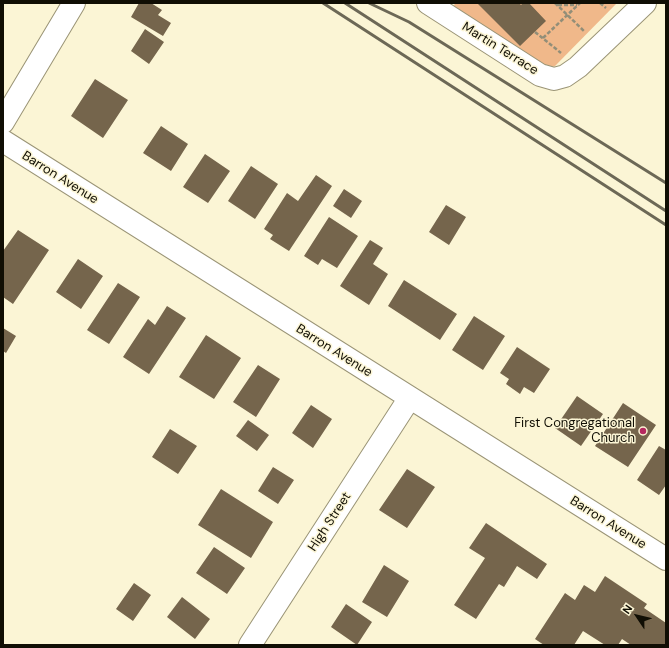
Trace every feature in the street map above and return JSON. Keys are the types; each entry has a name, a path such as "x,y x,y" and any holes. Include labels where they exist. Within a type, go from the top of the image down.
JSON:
{"street":[{"path":"3,122 74,3"},
{"name":"Martin Terrace","path":"428,3 540,75 554,79 565,76 578,67 645,3"},
{"name":"Barron Avenue","path":"3,141 666,559"},
{"name":"High Street","path":"250,645 410,399"}],"path":[{"path":"600,3 606,8"},
{"path":"557,4 600,47"},
{"path":"557,4 579,4"},
{"path":"543,38 579,4"},
{"path":"536,32 578,67"}],"shaded area":[{"path":"455,3 617,3 555,66 548,68 454,6"}],"building":[{"path":"139,3 151,3 162,10 158,15 171,23 163,36 131,17"},
{"path":"477,3 519,3 521,5 523,3 529,3 546,21 520,46"},
{"path":"145,29 164,42 149,64 131,51"},
{"path":"95,79 128,100 103,138 71,116"},
{"path":"161,126 188,144 171,171 143,153"},
{"path":"205,154 230,171 208,203 183,187"},
{"path":"251,166 278,184 255,219 228,201"},
{"path":"316,175 332,186 289,251 270,239 273,235 264,229 287,193 298,201"},
{"path":"344,189 362,201 351,218 333,206"},
{"path":"446,205 466,217 449,245 429,232"},
{"path":"329,217 358,236 337,268 322,259 318,265 304,256"},
{"path":"18,230 49,250 13,304 3,297 3,251"},
{"path":"370,240 383,248 373,264 388,274 369,305 340,286"},
{"path":"78,259 103,276 81,309 56,292"},
{"path":"404,280 457,314 440,340 388,306"},
{"path":"118,283 140,297 109,344 87,330"},
{"path":"167,306 186,318 149,374 123,357 148,319 155,325"},
{"path":"474,316 505,336 483,370 452,350"},
{"path":"3,328 16,336 6,353 3,351"},
{"path":"206,335 241,358 214,399 179,377"},
{"path":"517,347 550,369 534,393 524,387 520,394 506,384 509,379 500,373"},
{"path":"258,365 280,379 256,417 233,402"},
{"path":"577,396 603,414 581,446 555,428"},
{"path":"623,403 656,425 628,467 595,446"},
{"path":"311,405 332,419 313,448 292,433"},
{"path":"248,420 269,435 257,451 236,436"},
{"path":"170,429 197,446 178,474 152,457"},
{"path":"659,446 666,450 666,485 659,495 637,480"},
{"path":"273,467 294,480 278,504 258,491"},
{"path":"407,469 435,487 407,528 379,510"},
{"path":"221,489 273,522 251,558 198,525"},
{"path":"486,523 547,564 537,579 517,566 504,587 499,584 476,619 454,605 485,558 469,548"},
{"path":"214,547 245,568 227,594 196,573"},
{"path":"384,565 409,581 387,617 362,602"},
{"path":"605,576 647,604 644,608 666,623 666,645 631,645 622,639 618,645 605,645 583,631 574,645 544,645 535,639 565,593 575,600 584,585 595,592"},
{"path":"134,583 151,595 133,621 116,609"},
{"path":"182,597 210,619 195,639 167,617"},
{"path":"346,604 372,622 357,645 331,627"}],"railway":[{"path":"323,3 666,225"},
{"path":"345,3 666,211"},
{"path":"369,3 409,22 666,183"}],"place":[{"name":"First Congregational Church","path":"643,431"}]}
